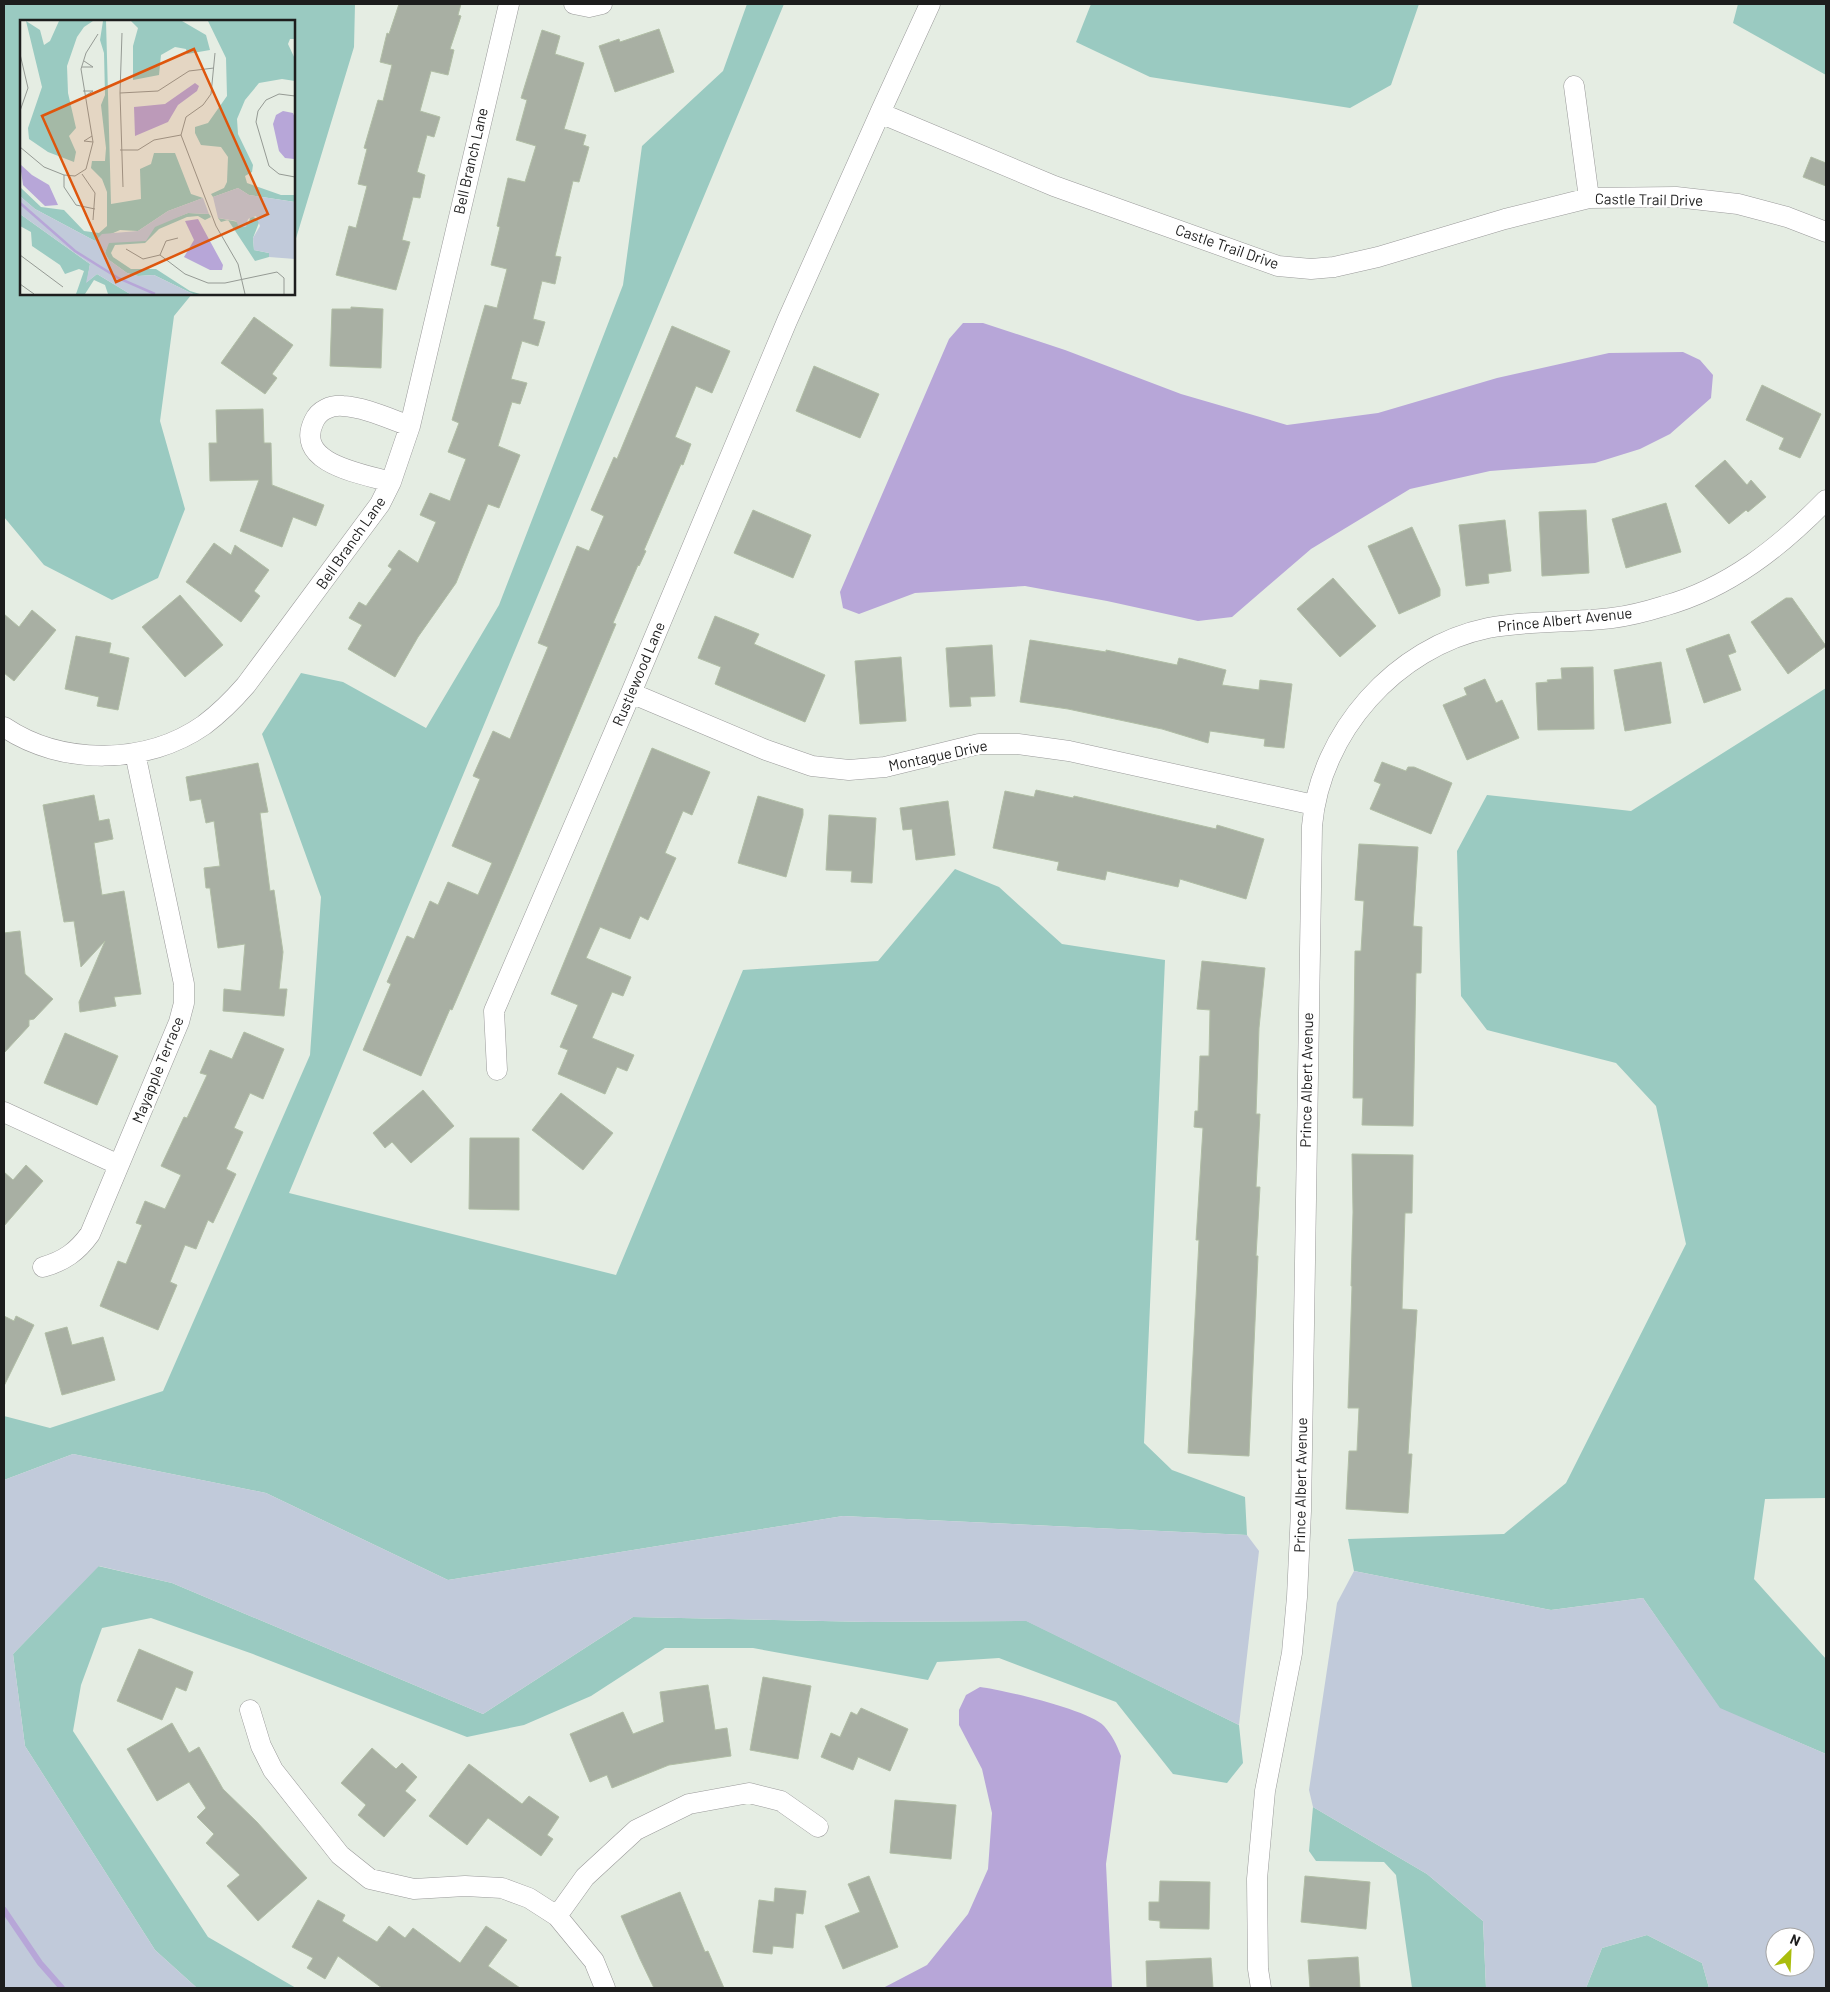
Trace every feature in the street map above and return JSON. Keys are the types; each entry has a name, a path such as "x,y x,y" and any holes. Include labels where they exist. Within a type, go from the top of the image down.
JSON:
{"street":[{"name":"Bell Branch Lane","path":"4,727 36,743 64,752 93,756 135,753 165,745 192,732 226,707 246,685 360,533 380,504 392,482 410,426 509,4"},
{"path":"574,4 589,7 602,4"},
{"path":"880,113 930,4"},
{"path":"1574,86 1589,198"},
{"name":"Castle Trail Drive","path":"880,113 1054,186 1278,266 1311,269 1334,267 1378,257 1505,219 1589,198 1676,197 1738,204 1787,217 1826,232"},
{"name":"Rustlewood Lane","path":"497,1070 494,1011 805,281 880,113"},
{"path":"392,482 346,469 323,459 312,449 310,433 314,419 324,409 343,406 410,426"},
{"name":"Prince Albert Avenue","path":"1261,1988 1258,1969 1258,1869 1265,1792 1292,1654 1298,1596 1301,1511 1308,1002 1314,805 1337,745 1360,707 1395,674 1436,645 1487,629 1527,623 1613,618 1665,606 1682,600 1715,587 1756,562 1797,530 1826,500"},
{"name":"Montague Drive","path":"631,693 766,750 812,766 849,770 885,767 979,744 1018,744 1069,752 1314,805"},
{"name":"Mayapple Terrace","path":"44,1268 70,1256 90,1234 179,1022 184,1003 182,974 135,753"},
{"path":"4,1112 119,1165"},
{"path":"250,1710 261,1746 272,1770 340,1855 370,1879 414,1889 465,1886 502,1888 529,1898 557,1916 594,1961 605,1988"},
{"path":"557,1916 585,1877 636,1830 689,1804 749,1794 781,1801 818,1828"}],"shaded area":[{"path":"4,4 355,4 354,47 295,242 295,20 20,20 20,295 191,295 174,316 160,421 185,509 158,578 112,600 44,565 4,517"},
{"path":"747,4 784,4 289,1193 616,1275 743,970 878,961 955,869 999,887 1062,944 1165,960 1144,1443 1172,1470 1245,1497 1247,1535 843,1516 448,1580 266,1493 73,1454 4,1480 4,1416 50,1428 163,1391 310,1055 321,897 262,734 301,673 343,682 426,728 499,605 623,285 642,146 723,71"},
{"path":"1091,4 1419,4 1391,85 1350,108 1150,77 1076,42"},
{"path":"1738,4 1826,4 1826,75 1733,23"},
{"path":"963,323 983,323 1065,350 1181,394 1287,425 1378,413 1497,378 1609,353 1683,352 1700,360 1713,375 1711,398 1670,434 1640,449 1595,463 1490,471 1410,489 1311,549 1232,617 1198,621 1107,601 1025,586 915,593 859,614 843,608 840,592 949,339"},
{"path":"1826,688 1826,1498 1765,1499 1754,1579 1826,1659 1826,1754 1720,1709 1643,1598 1551,1610 1354,1571 1348,1539 1504,1534 1566,1483 1686,1244 1656,1106 1616,1063 1487,1030 1461,996 1457,851 1487,795 1631,811"},
{"path":"73,1454 266,1493 448,1580 843,1516 1247,1535 1259,1551 1239,1725 1026,1621 870,1622 633,1617 483,1714 172,1583 99,1566 13,1654 25,1746 155,1950 197,1988 4,1988 4,1480"},
{"path":"98,1566 172,1583 483,1714 633,1617 870,1622 1027,1621 1239,1725 1243,1763 1227,1783 1173,1774 1116,1702 999,1658 937,1662 928,1680 753,1648 665,1648 591,1696 524,1725 467,1737 253,1654 151,1618 102,1628 81,1685 73,1731 208,1937 296,1988 197,1988 155,1950 25,1746 13,1654"},
{"path":"1354,1571 1551,1610 1643,1598 1720,1708 1826,1754 1826,1988 1709,1988 1702,1963 1647,1935 1602,1948 1586,1988 1486,1988 1483,1921 1427,1874 1313,1807 1309,1790 1337,1603"},
{"path":"980,1687 1026,1696 1082,1714 1104,1726 1118,1748 1121,1756 1106,1864 1112,1988 883,1988 927,1965 968,1914 988,1869 992,1813 982,1769 959,1725 959,1710 966,1695"},
{"path":"1313,1807 1427,1874 1483,1921 1486,1988 1412,1988 1396,1875 1384,1862 1316,1861 1309,1851"},
{"path":"1647,1935 1702,1963 1709,1988 1586,1988 1602,1948"}],"building":[{"path":"399,4 461,4 458,15 461,16 450,49 454,50 448,75 431,71 420,111 440,117 434,137 427,135 417,172 425,175 420,198 413,197 402,240 410,242 396,290 336,275 349,226 356,228 367,186 358,184 367,149 364,148 378,100 383,101 392,65 380,62 387,33 389,34"},
{"path":"659,29 674,72 615,92 599,46 619,39 620,42"},
{"path":"542,30 560,36 555,54 584,63 564,129 586,135 583,145 589,147 579,182 573,181 555,256 561,257 555,284 542,281 533,319 545,322 538,346 522,341 511,379 527,383 520,404 512,402 498,446 520,455 499,508 488,504 456,583 418,637 395,677 348,649 362,625 349,618 359,602 366,606 392,569 388,566 399,550 418,563 436,522 420,515 430,493 450,501 466,459 448,452 459,423 452,420 485,305 497,308 507,269 491,265 500,227 497,226 508,178 525,182 536,146 516,140 527,100 521,98"},
{"path":"1811,157 1826,163 1826,186 1803,177"},
{"path":"351,307 383,309 381,368 330,366 332,309 351,309"},
{"path":"254,317 293,345 272,374 277,378 265,394 221,363"},
{"path":"672,326 730,351 712,393 696,386 675,437 691,444 683,465 681,464 644,550 646,551 613,623 616,624 512,871 452,1010 450,1009 421,1076 363,1050 391,984 387,982 407,936 414,939 430,901 438,905 448,882 478,895 492,863 452,846 480,779 473,776 493,731 510,739 548,647 538,643 577,546 589,551 604,516 591,510 614,457 617,459"},
{"path":"814,366 879,394 860,438 796,411"},
{"path":"1762,385 1821,414 1800,458 1779,449 1784,438 1746,420"},
{"path":"263,409 264,443 271,443 272,485 324,505 316,526 293,517 282,547 240,531 259,480 210,481 209,443 217,443 216,410"},
{"path":"1725,460 1747,485 1751,480 1766,497 1748,512 1746,510 1729,524 1695,486"},
{"path":"1666,503 1681,552 1626,568 1612,519"},
{"path":"753,510 811,535 793,578 734,553"},
{"path":"1586,510 1589,573 1542,576 1539,512"},
{"path":"1505,520 1511,571 1488,574 1489,583 1466,586 1459,525"},
{"path":"1412,527 1440,589 1440,596 1399,614 1368,546"},
{"path":"214,543 231,555 235,545 269,570 254,591 260,596 241,622 186,582"},
{"path":"1333,578 1376,626 1340,657 1297,609"},
{"path":"180,595 223,645 185,677 142,627"},
{"path":"1786,598 1792,598 1826,646 1788,674 1751,622"},
{"path":"32,610 56,630 14,681 4,673 4,614 19,627"},
{"path":"715,616 759,634 754,644 825,675 805,722 715,684 721,667 698,658"},
{"path":"1729,634 1736,652 1728,655 1741,690 1704,703 1686,649"},
{"path":"76,636 111,643 109,653 129,658 118,710 97,706 99,697 65,689"},
{"path":"1030,640 1106,652 1106,650 1177,665 1179,658 1226,670 1222,685 1259,690 1260,680 1292,684 1284,748 1264,746 1265,739 1210,731 1208,743 1162,729 1068,709 1020,702"},
{"path":"992,645 995,696 970,697 971,706 950,707 946,648"},
{"path":"901,657 906,721 860,724 855,661"},
{"path":"1661,662 1671,723 1625,731 1614,670"},
{"path":"1593,667 1594,729 1538,730 1536,683 1562,679 1561,668"},
{"path":"1485,679 1496,703 1502,700 1519,738 1467,760 1443,705 1467,695 1464,688"},
{"path":"652,748 710,772 692,815 683,811 665,853 676,858 648,920 640,916 630,939 600,927 586,958 631,977 623,996 612,992 592,1038 634,1055 627,1071 617,1067 605,1094 558,1074 568,1050 560,1047 578,1005 551,994"},
{"path":"1382,762 1406,771 1408,767 1414,767 1452,783 1431,834 1370,809 1381,784 1374,781"},
{"path":"258,763 268,812 260,813 270,891 274,890 283,952 279,989 287,989 284,1016 223,1011 224,989 241,991 245,944 218,948 210,888 206,888 204,868 220,866 214,821 206,823 201,799 190,801 186,777"},
{"path":"1036,790 1073,798 1074,796 1216,829 1217,825 1264,839 1246,899 1180,879 1178,887 1107,871 1105,880 1057,870 1059,862 993,848 1005,791 1034,797"},
{"path":"94,795 99,821 109,819 113,839 94,843 102,895 124,891 141,994 114,997 116,1006 80,1012 79,1002 105,941 81,967 74,921 64,922 43,805"},
{"path":"758,796 803,809 786,877 738,863"},
{"path":"948,801 955,855 916,860 912,829 903,830 900,808"},
{"path":"829,815 876,818 872,883 851,882 852,871 826,870"},
{"path":"1359,844 1418,847 1413,926 1422,927 1421,973 1416,973 1413,1126 1362,1125 1363,1098 1353,1098 1355,951 1361,951 1364,901 1355,900"},
{"path":"20,931 25,974 53,999 34,1019 29,1020 29,1026 4,1053 4,933"},
{"path":"1202,961 1265,968 1259,1028 1256,1114 1260,1114 1256,1187 1260,1187 1249,1456 1188,1453 1199,1240 1196,1240 1203,1128 1194,1127 1195,1111 1198,1111 1200,1056 1209,1056 1210,1010 1197,1009"},
{"path":"244,1032 284,1049 263,1099 250,1093 234,1128 243,1132 226,1169 236,1174 213,1223 208,1220 196,1249 185,1245 170,1282 177,1285 158,1330 100,1306 118,1261 126,1264 142,1225 136,1223 145,1201 165,1209 181,1175 161,1166 184,1117 187,1118 207,1075 200,1073 210,1050 232,1059"},
{"path":"65,1033 118,1056 97,1105 44,1083"},
{"path":"423,1090 454,1126 411,1163 392,1142 385,1148 373,1133"},
{"path":"561,1093 613,1133 583,1170 532,1130"},
{"path":"470,1138 519,1138 519,1210 469,1209"},
{"path":"1352,1154 1413,1155 1412,1213 1405,1213 1402,1309 1417,1310 1408,1454 1412,1454 1408,1513 1346,1509 1349,1451 1357,1451 1359,1408 1348,1408 1352,1286"},
{"path":"26,1165 43,1181 4,1226 4,1172 13,1180"},
{"path":"4,1316 14,1321 16,1316 34,1325 4,1386"},
{"path":"67,1327 72,1345 103,1337 115,1380 62,1395 45,1333"},
{"path":"139,1649 193,1672 186,1691 176,1687 162,1720 117,1701"},
{"path":"763,1677 811,1686 798,1759 750,1750"},
{"path":"708,1685 715,1730 727,1728 731,1756 669,1765 612,1788 607,1775 590,1782 570,1734 623,1712 633,1734 664,1722 660,1692"},
{"path":"861,1708 908,1729 890,1771 858,1757 853,1770 821,1757 831,1733 840,1737 851,1712 857,1715"},
{"path":"172,1723 189,1753 199,1747 223,1789 257,1822 307,1878 258,1921 227,1886 240,1875 206,1843 214,1834 197,1817 206,1808 189,1782 157,1801 127,1749"},
{"path":"372,1748 396,1769 402,1763 417,1777 405,1791 416,1800 384,1837 358,1815 366,1805 341,1783"},
{"path":"469,1764 522,1804 529,1796 559,1817 547,1835 553,1839 541,1856 488,1818 467,1845 429,1816"},
{"path":"895,1800 956,1805 951,1859 890,1853"},
{"path":"869,1876 898,1947 843,1969 825,1926 860,1912 848,1884"},
{"path":"1305,1876 1370,1882 1366,1929 1301,1922"},
{"path":"1160,1881 1210,1882 1209,1929 1160,1928 1160,1921 1149,1920 1149,1902 1159,1902"},
{"path":"775,1888 806,1891 803,1914 796,1913 793,1948 773,1946 772,1954 753,1952 759,1900 774,1902"},
{"path":"680,1892 705,1952 708,1951 724,1988 654,1988 640,1959 621,1916"},
{"path":"318,1900 345,1915 342,1921 377,1942 389,1926 405,1938 413,1928 460,1963 486,1926 507,1940 488,1966 520,1988 382,1988 338,1956 325,1979 307,1968 313,1958 292,1947"},
{"path":"1358,1957 1360,1988 1310,1988 1308,1960"},
{"path":"1211,1958 1213,1988 1147,1988 1146,1961"}],"waterway":[{"path":"4,1910 40,1963 62,1988"}]}
